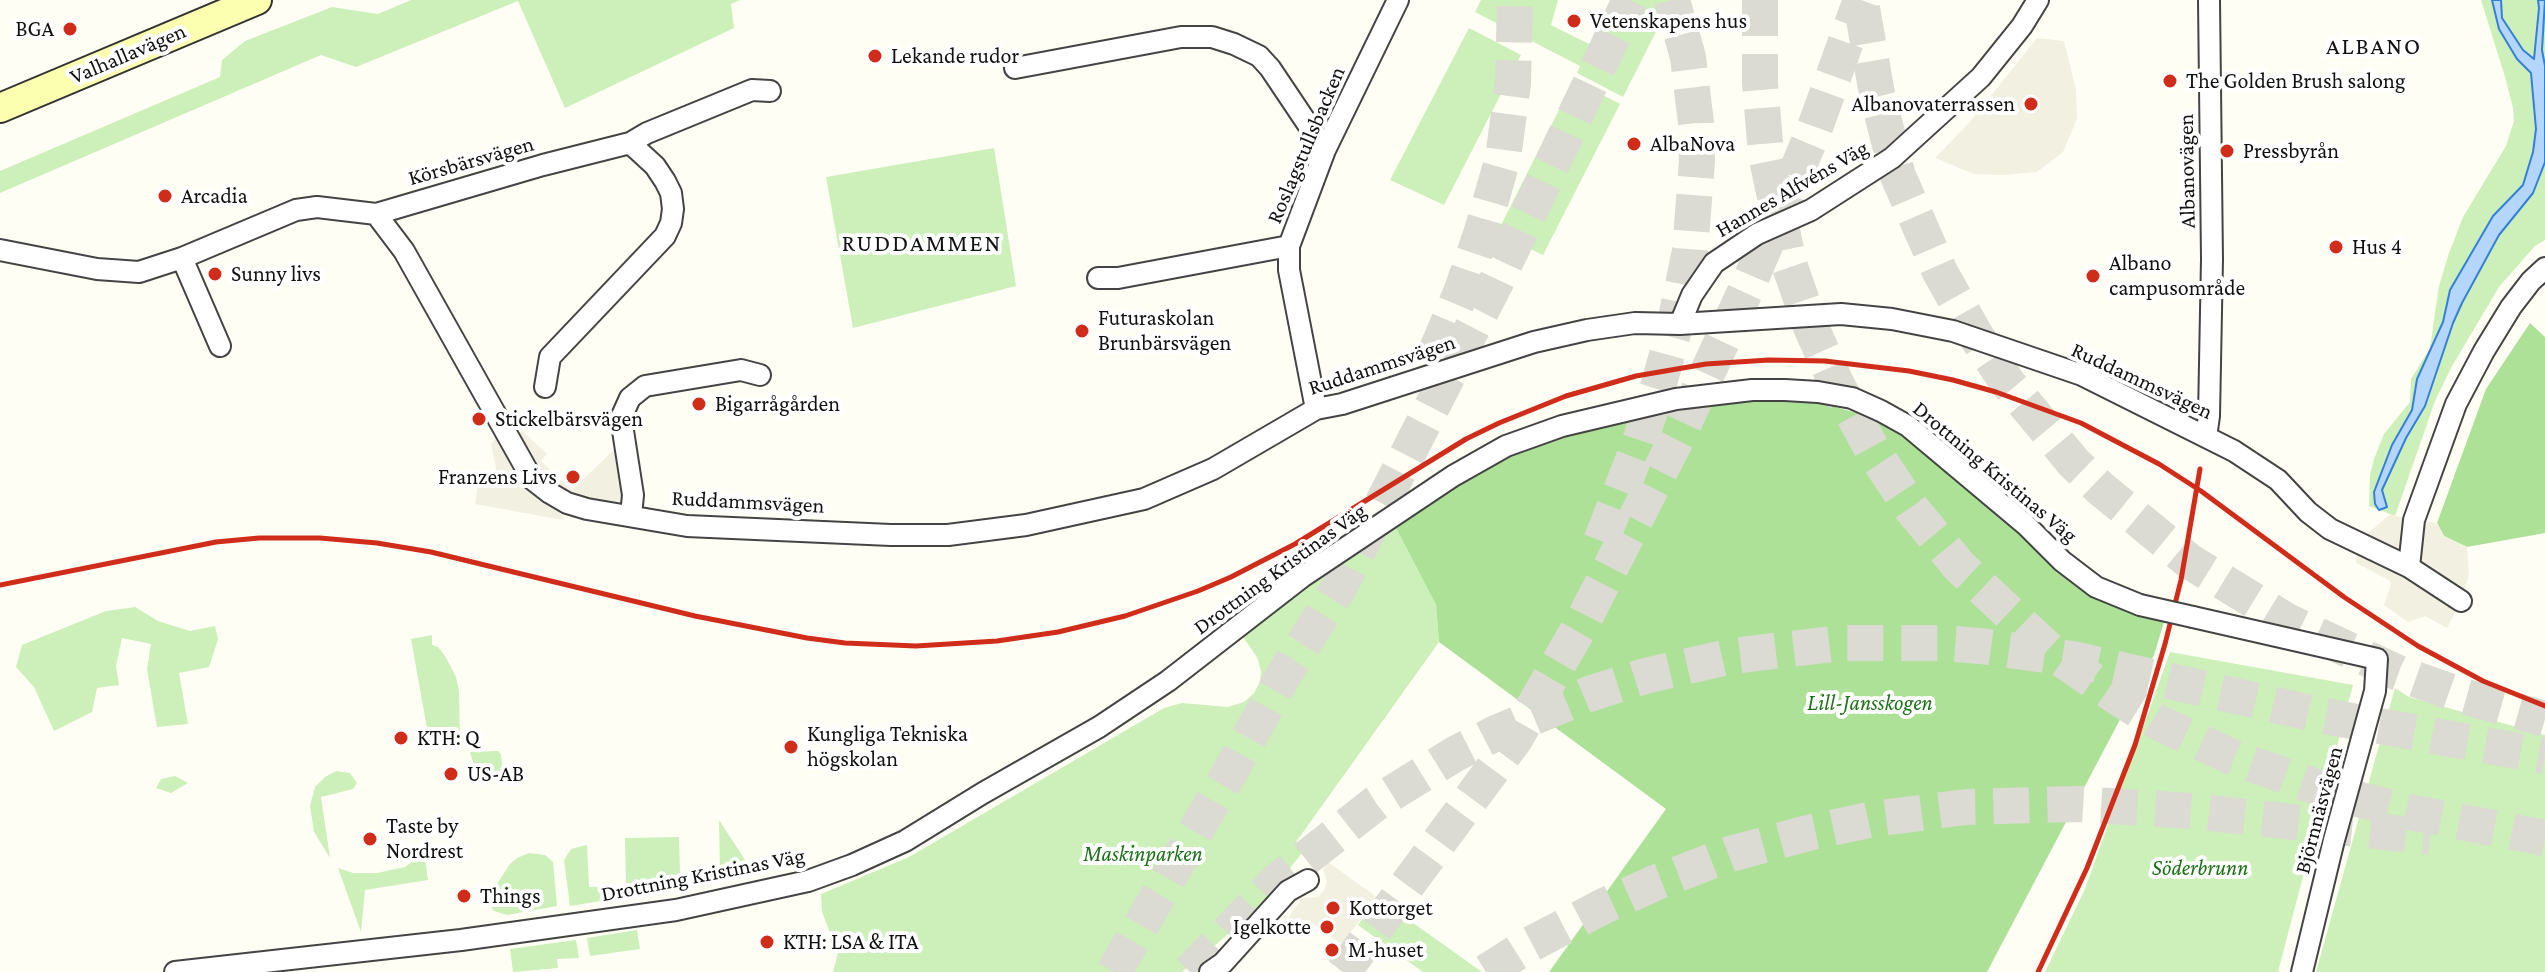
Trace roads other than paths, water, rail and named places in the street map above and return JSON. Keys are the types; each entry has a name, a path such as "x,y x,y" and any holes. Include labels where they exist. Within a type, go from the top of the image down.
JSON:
{"main road":[{"name":"Valhallavägen","path":"0,90 207,0"},
{"name":"Valhallavägen","path":"0,108 257,0"}],"street":[{"name":"Roslagstullsbacken","path":"1316,409 1289,270 1289,246 1325,150 1398,0"},
{"name":"Hannes Alfvéns Väg","path":"1680,324 1692,295 1714,263 1757,234 1811,210 1892,158 1981,77 2022,26 2038,0"},
{"name":"Albanovägen","path":"2206,437 2212,259 2209,0"},
{"path":"1015,68 1181,37 1212,37 1247,50 1264,62 1325,150"},
{"name":"Körsbärsvägen","path":"0,250 119,272 139,272 182,258 296,210 317,207 376,214 528,169 630,143 752,90 770,91"},
{"path":"545,387 550,357 665,236 671,223 671,193 665,181 655,166 630,143"},
{"name":"Ruddammsvägen","path":"376,214 404,251 532,479 567,503 587,509 687,526 891,535 948,535 1026,525 1144,499 1213,469 1316,409 1342,404 1534,342 1635,323 1680,324 1841,314 1892,319 1953,331 2082,375 2234,451 2278,480 2308,512 2330,529 2409,567 2461,601"},
{"path":"1098,278 1118,278 1289,246"},
{"path":"182,258 220,346"},
{"path":"2409,567 2414,520 2456,404 2511,307 2545,268"},
{"path":"631,516 633,495 621,418 630,398 645,386 741,370 760,375"},
{"name":"Drottning Kristinas Väg","path":"175,972 461,940 676,910 808,881 852,865 905,841 1099,727 1168,681 1302,577 1453,476 1506,446 1562,426 1676,399 1752,390 1818,392 1852,398 1908,426 2096,587 2140,605 2377,659"},
{"name":"Björnnäsvägen","path":"2302,972 2375,691 2377,659"},
{"path":"1210,972 1223,963 1288,891 1308,880"}],"water":[{"path":"2492,0 2501,0 2502,18 2523,50 2534,59 2538,0 2545,0 2542,50 2545,66 2545,162 2533,193 2499,235 2462,303 2425,406 2382,490 2387,507 2379,510 2374,492 2392,445 2412,410 2417,379 2443,322 2450,290 2493,216 2523,185 2533,152 2536,129 2531,73 2517,59 2499,29"}],"tunnel":[{"path":"1435,354 1462,290 1503,158 1513,83 1515,0"},
{"path":"1114,972 1282,678 1340,586 1497,280 1630,0"},
{"path":"1601,541 1658,387 1690,251 1697,161 1696,123 1688,57 1672,0"},
{"path":"1760,0 1760,83 1766,154 1789,264 1811,327 1836,383 1872,449 1911,508 1960,567 2051,652 2159,723 2234,758 2337,794 2409,812 2545,838"},
{"path":"1343,972 1515,739 1582,623 1677,438 1750,281 1814,130 1861,0"},
{"path":"1862,8 1877,94 1898,176 1940,272 1976,336 2007,382 2074,463 2189,561 2287,621 2398,673 2463,696 2545,719"},
{"path":"1190,972 1278,880 1376,803 1455,754 1498,732 1589,694 1645,676 1732,656 1840,643 1981,646 2073,659 2319,715 2545,756"},
{"path":"1486,972 1529,945 1657,882 1730,854 1874,819 1966,807 2078,804 2192,811 2430,837"}],"railway":[{"path":"0,585 216,542 320,538 431,552 695,616 807,638 916,646 997,641 1058,632 1125,616 1231,577 1295,544 1466,439 1566,396 1636,376 1706,364 1769,360 1825,361 1909,371 1953,380 2081,423 2159,464 2201,491 2344,597 2418,646 2483,681 2545,706"},
{"path":"2038,972 2087,868 2135,745 2181,580 2200,469"}],"place":[{"name":"Vetenskapens hus","path":"1574,21"},
{"name":"BGA","path":"70,29"},
{"name":"Lekande rudor","path":"875,56"},
{"name":"The Golden Brush salong","path":"2170,81"},
{"name":"Albanovaterrassen","path":"2031,104"},
{"name":"AlbaNova","path":"1634,144"},
{"name":"Pressbyrån","path":"2227,151"},
{"name":"Arcadia","path":"165,196"},
{"name":"Hus 4","path":"2336,247"},
{"name":"Sunny livs","path":"215,274"},
{"name":"Albano campusområde","path":"2093,276"},
{"name":"Futuraskolan Brunbärsvägen","path":"1082,331"},
{"name":"Bigarrågården","path":"699,404"},
{"name":"Stickelbärsvägen","path":"479,419"},
{"name":"Franzens Livs","path":"573,477"},
{"name":"KTH: Q","path":"401,738"},
{"name":"Kungliga Tekniska högskolan","path":"791,747"},
{"name":"US-AB","path":"451,774"},
{"name":"Taste by Nordrest","path":"370,839"},
{"name":"Things","path":"464,896"},
{"name":"Kottorget","path":"1333,908"},
{"name":"Igelkotte","path":"1327,927"},
{"name":"KTH: LSA & ITA","path":"767,942"},
{"name":"M-huset","path":"1332,950"}],"district":[{"name":"ALBANO","path":"2374,47"},
{"name":"RUDDAMMEN","path":"922,244"}],"park label":[{"name":"Lill-Jansskogen","path":"1870,703"},
{"name":"Maskinparken","path":"1143,854"},
{"name":"Söderbrunn","path":"2200,868"}]}
